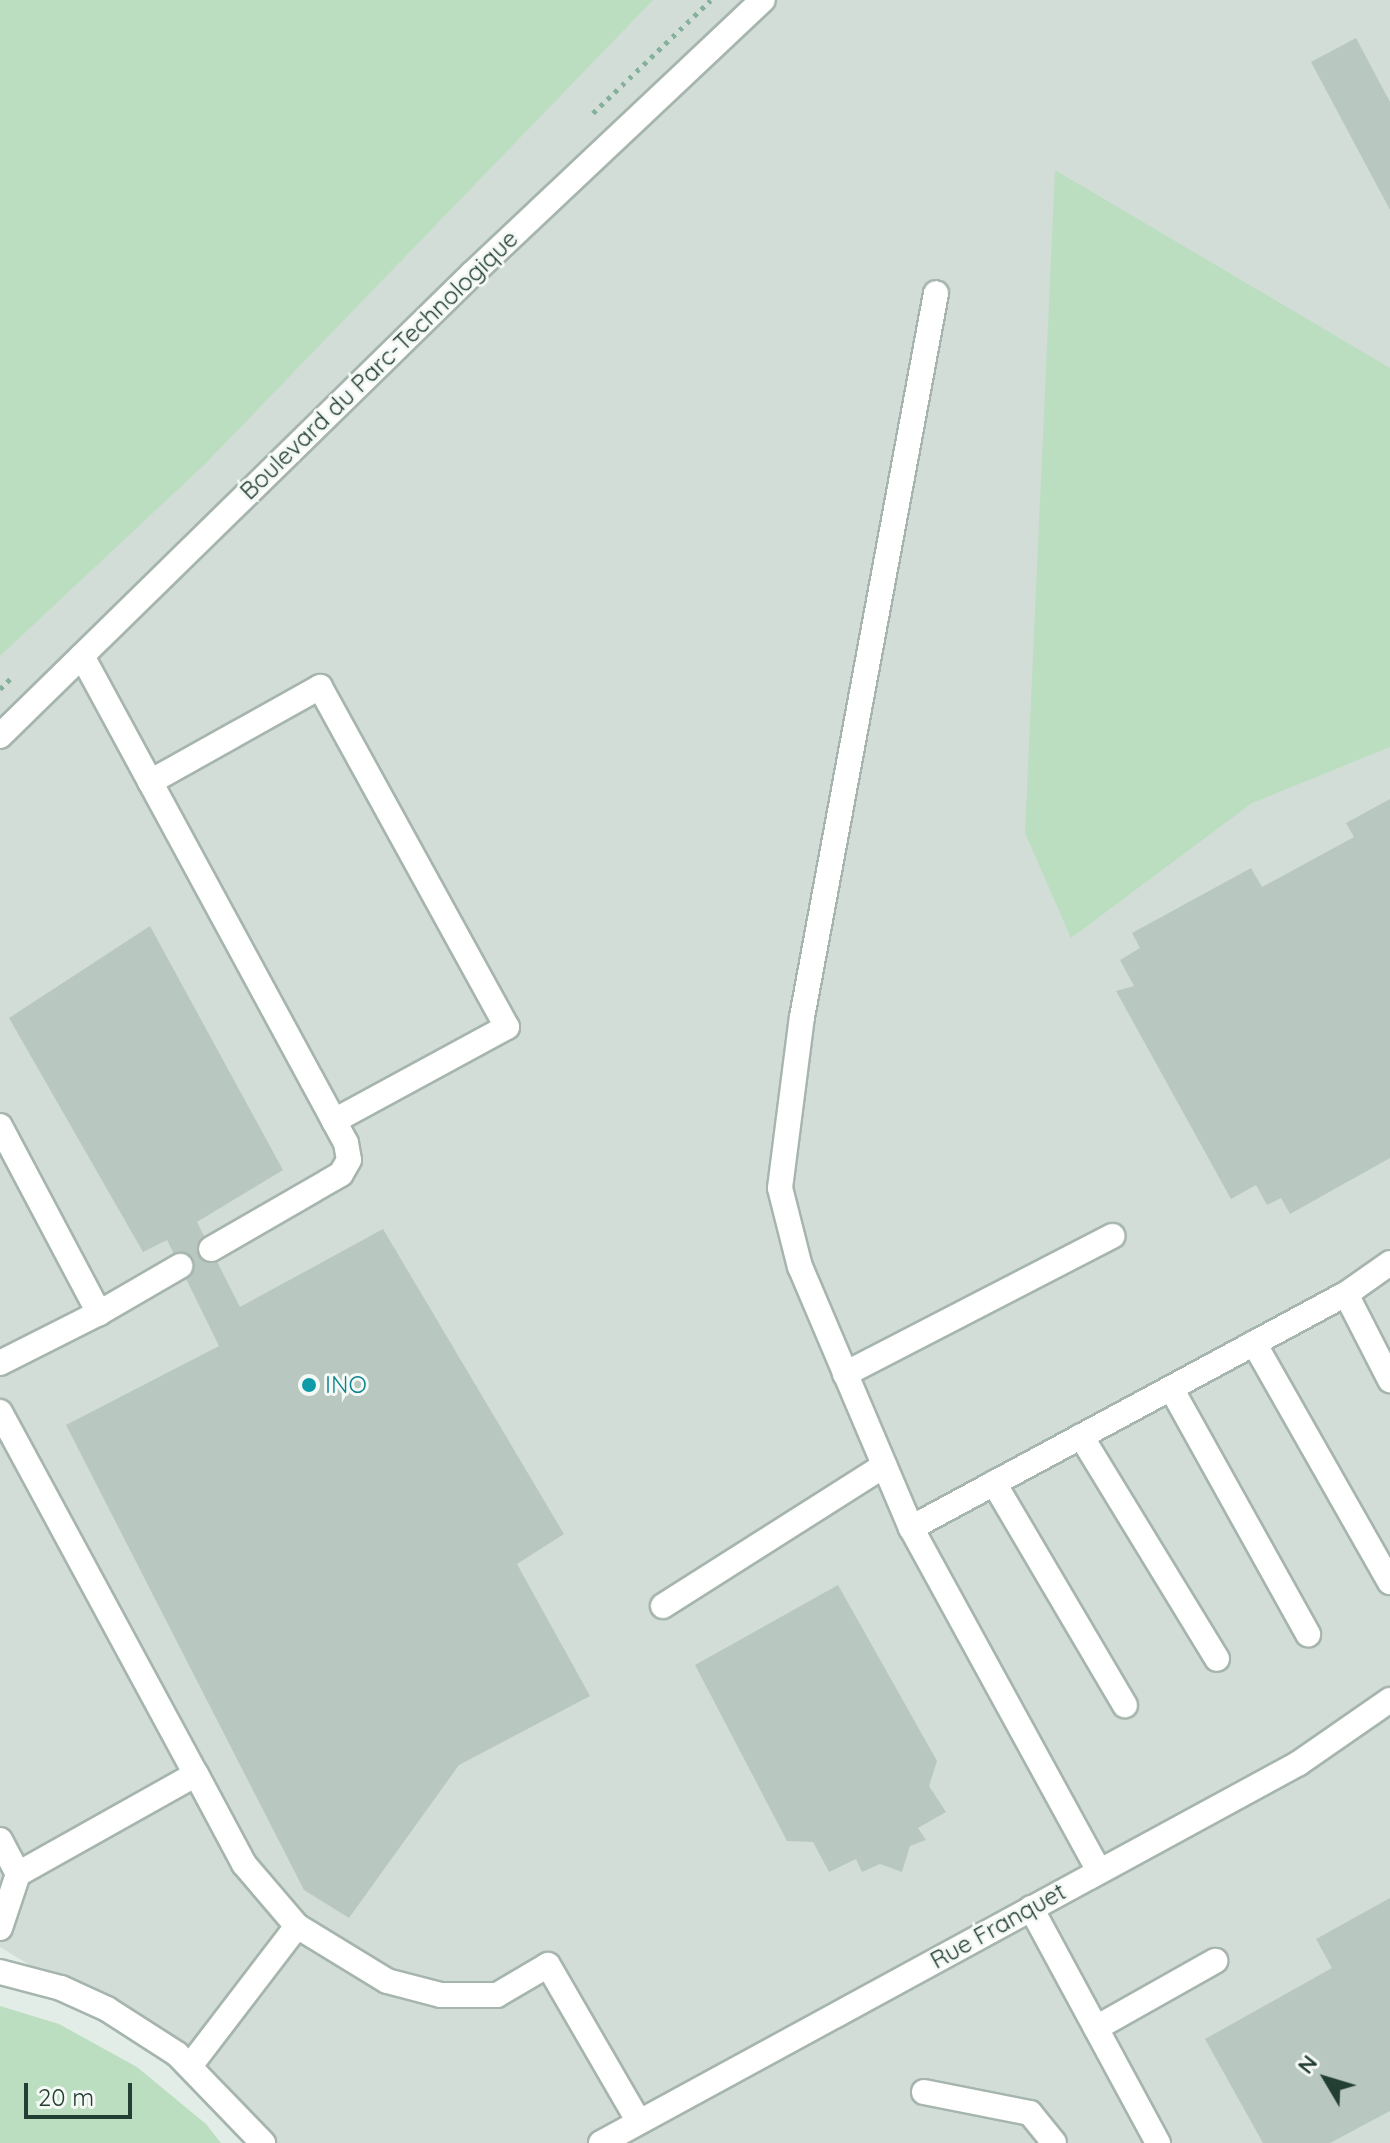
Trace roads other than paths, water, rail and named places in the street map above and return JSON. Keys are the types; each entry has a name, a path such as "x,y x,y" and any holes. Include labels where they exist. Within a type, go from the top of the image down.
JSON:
{"street":[{"name":"Boulevard du Parc-Technologique","path":"0,736 473,273 763,0"},
{"path":"936,293 802,1017 780,1188 800,1267 911,1528 1099,1871"},
{"path":"82,656 334,1121 349,1160 341,1174 211,1249"},
{"path":"150,782 320,687 507,1027 334,1121"},
{"path":"0,1126 99,1313"},
{"path":"845,1374 1112,1236"},
{"path":"911,1528 1346,1294 1390,1263"},
{"path":"0,1363 99,1313 180,1266"},
{"path":"1346,1294 1390,1380"},
{"path":"1254,1343 1390,1582"},
{"path":"1171,1388 1308,1634"},
{"path":"0,1412 244,1864 297,1926 387,1981 441,1995 497,1995 548,1965 639,2122"},
{"path":"1081,1436 1217,1659"},
{"path":"663,1606 884,1466"},
{"path":"994,1483 1125,1705"},
{"name":"Rue Franquet","path":"604,2142 1299,1763 1390,1700"},
{"path":"0,1928 18,1874 196,1774"},
{"path":"0,1840 18,1874"},
{"path":"1031,1908 1158,2143"},
{"path":"190,2066 297,1926"},
{"path":"1096,2028 1215,1961"},
{"path":"0,1972 61,1988 107,2009 190,2066 263,2143"},
{"path":"924,2092 1030,2113 1054,2143"}],"place":[{"name":"INO","path":"309,1385"}]}
